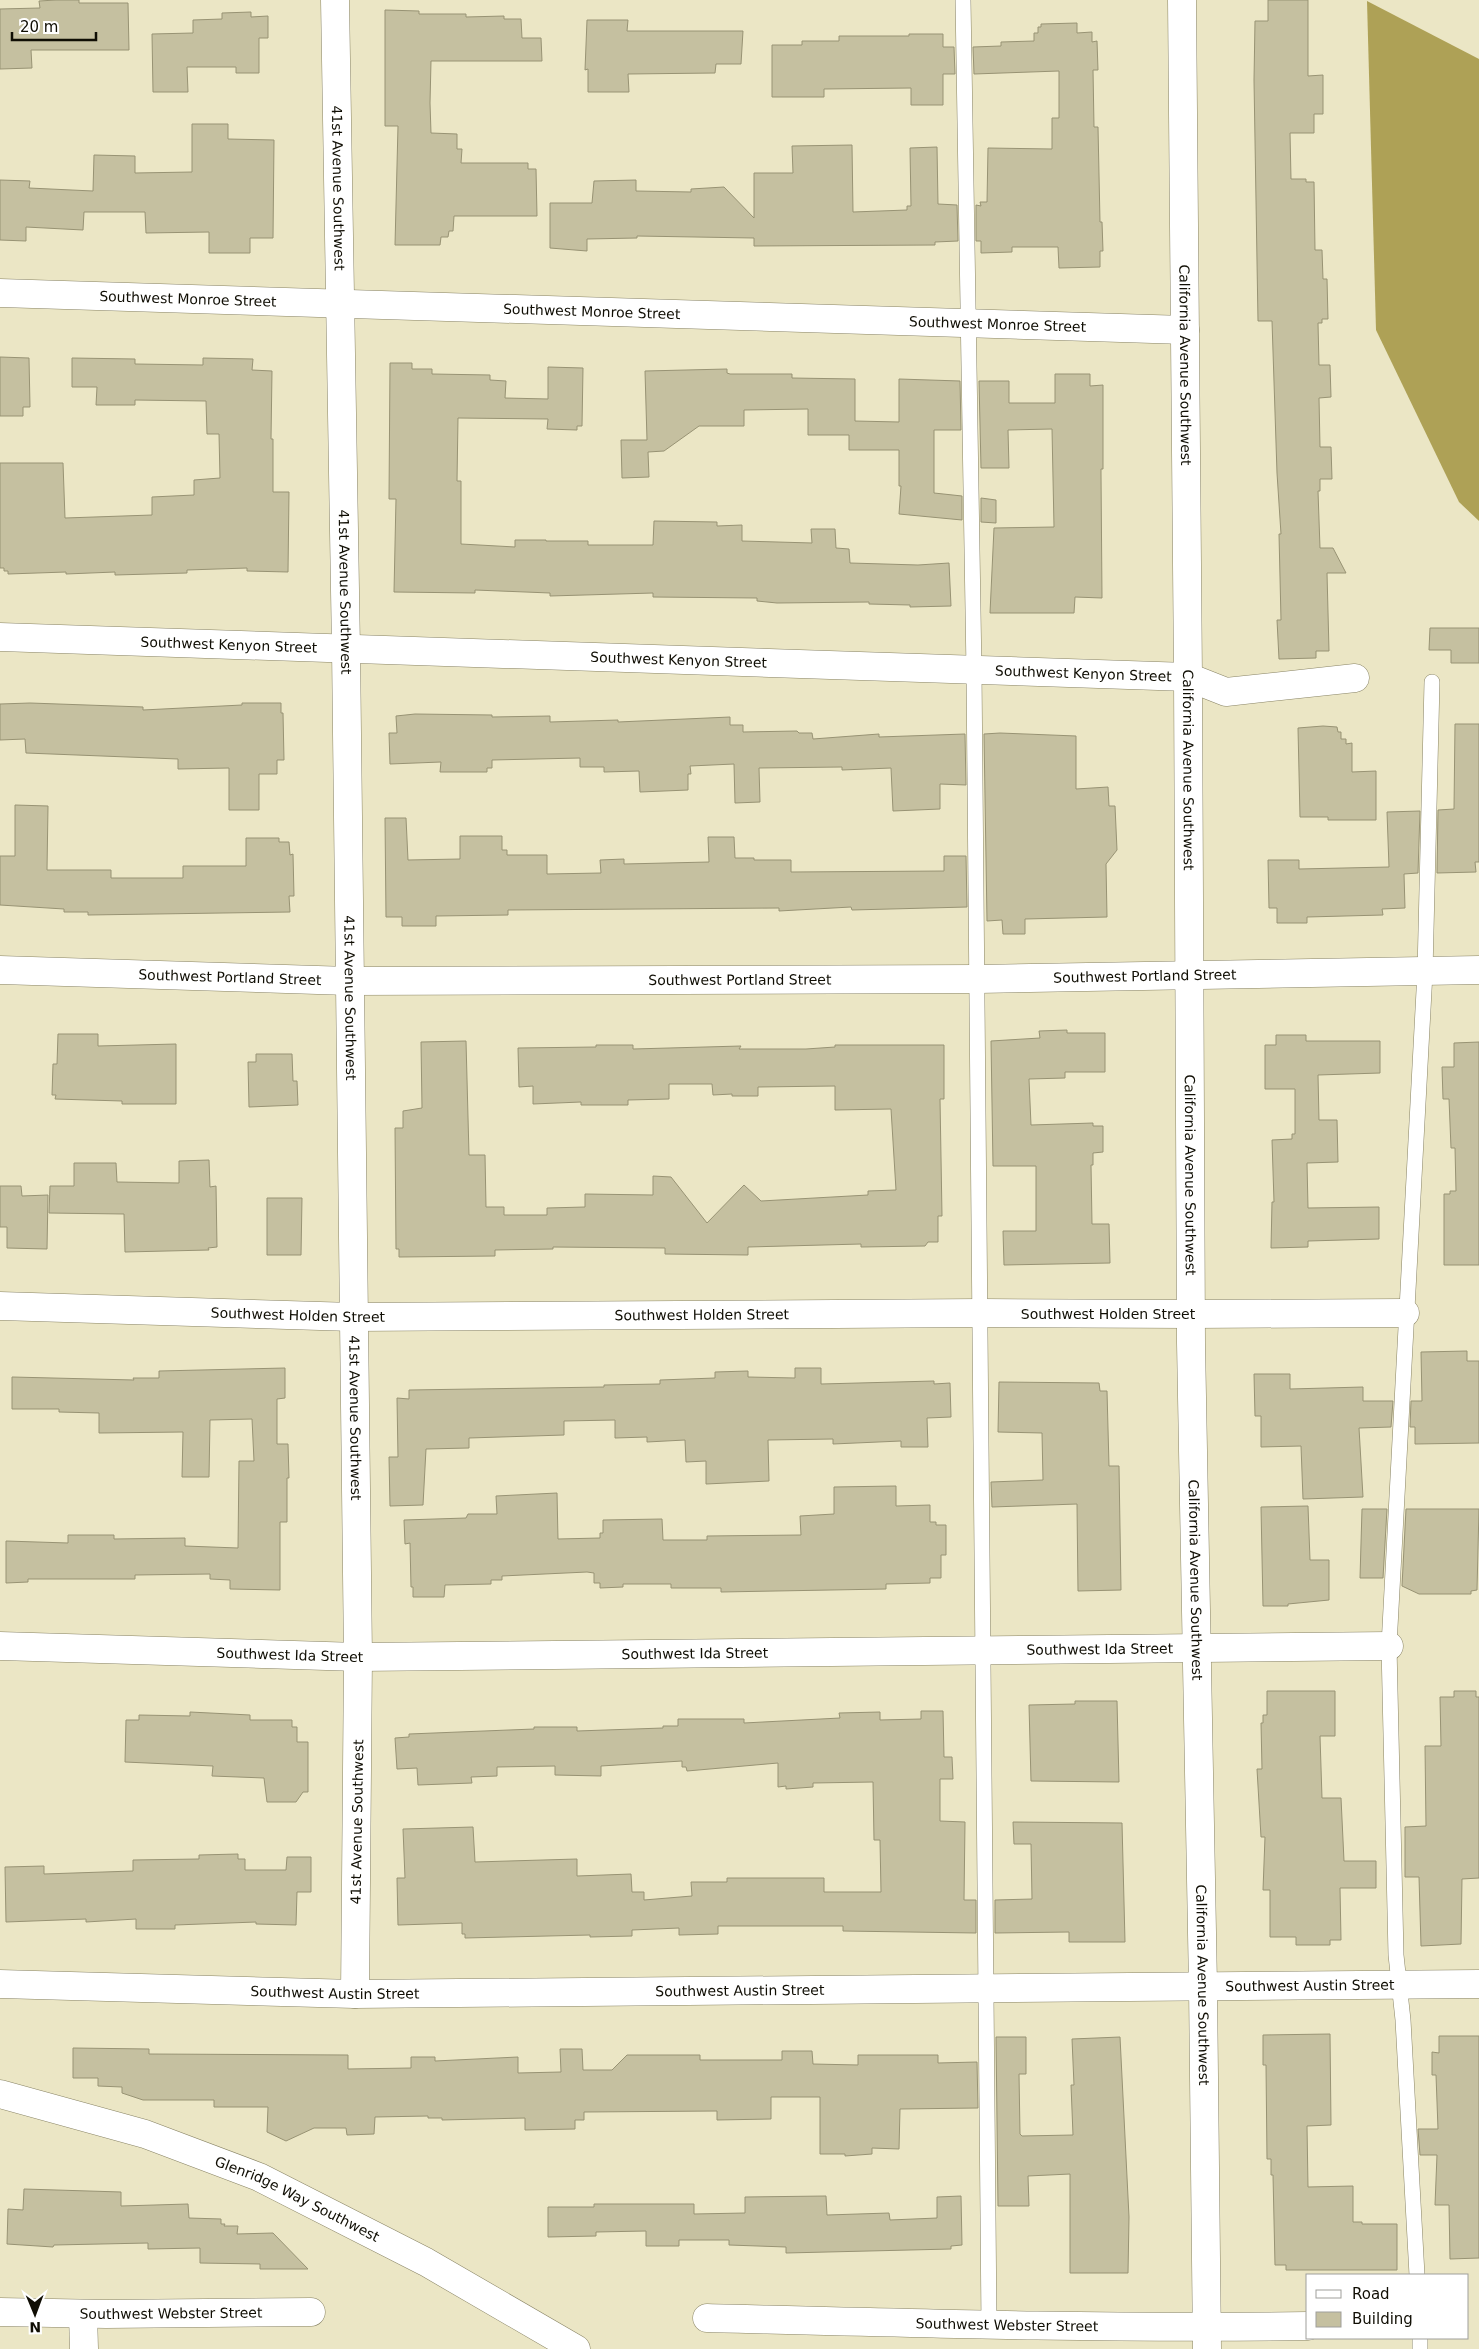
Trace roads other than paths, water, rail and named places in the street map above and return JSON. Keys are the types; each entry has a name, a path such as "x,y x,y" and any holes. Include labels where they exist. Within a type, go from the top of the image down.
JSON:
{"street":[{"name":"41st Avenue Southwest","path":"336,0 358,1657 355,1994"},
{"name":"California Avenue Southwest","path":"1182,0 1191,1314 1203,1986 1206,2338"},
{"name":"Southwest Monroe Street","path":"0,293 1185,330"},
{"name":"Southwest Kenyon Street","path":"0,637 1188,677 1226,692 1354,678"},
{"name":"Southwest Portland Street","path":"0,970 348,981 978,979 1479,970"},
{"name":"Southwest Holden Street","path":"0,1306 353,1317 981,1313 1405,1313"},
{"name":"Southwest Ida Street","path":"0,1646 358,1657 1389,1646"},
{"name":"Southwest Austin Street","path":"0,1984 355,1994 1479,1984"},
{"name":"Glenridge Way Southwest","path":"0,2094 145,2134 259,2178 426,2262 576,2349"},
{"name":"Southwest Webster Street","path":"0,2312 83,2314 311,2312"},
{"path":"83,2314 84,2349"},
{"name":"Southwest Webster Street","path":"707,2318 989,2325 1206,2338 1306,2326"}],"lane":[{"path":"963,0 970,323 978,979 989,2325"},
{"path":"1417,2274 1400,1984 1396,1955 1389,1646 1405,1313 1425,972 1432,682"}]}
